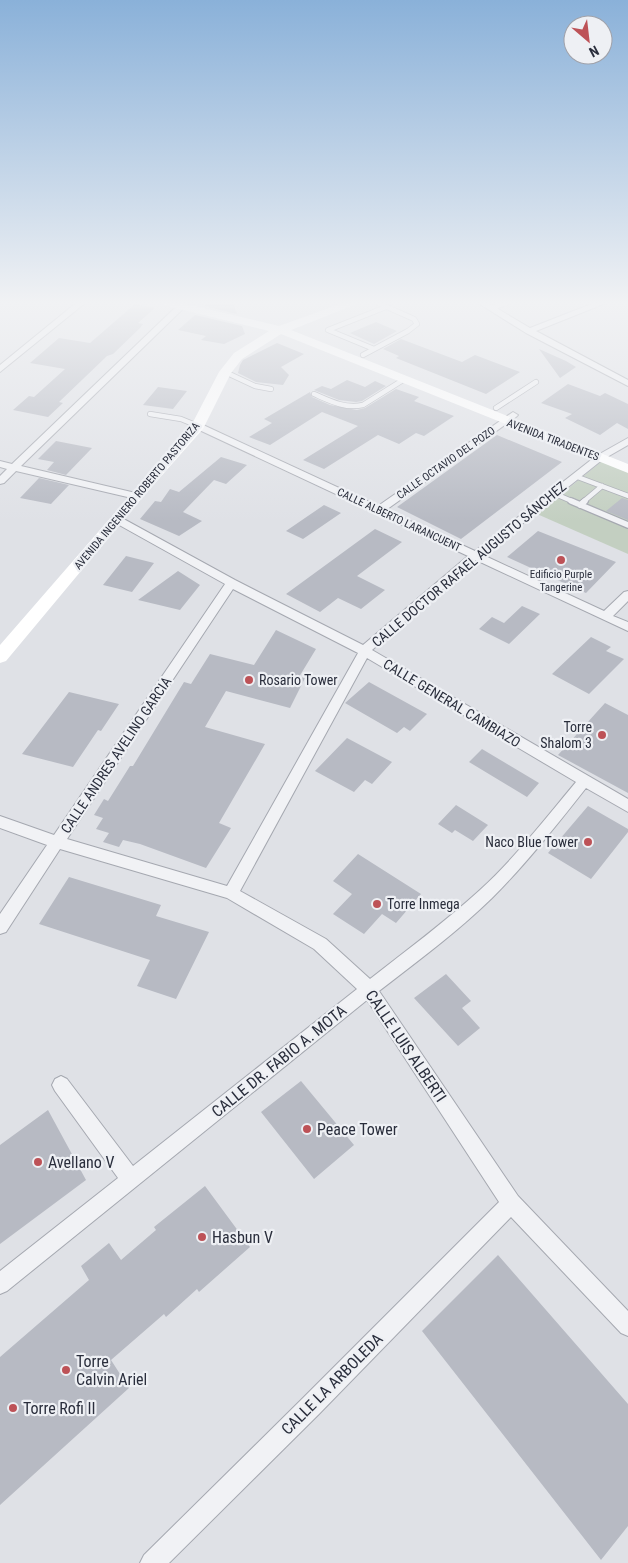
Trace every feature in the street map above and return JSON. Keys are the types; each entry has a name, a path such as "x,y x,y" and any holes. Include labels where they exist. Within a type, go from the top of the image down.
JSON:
{"main road":[{"name":"AVENIDA INGENIERO ROBERTO PASTORIZA","path":"0,657 116,519 198,426 223,376"},
{"name":"AVENIDA TIRADENTES","path":"394,376 603,454 628,469"},
{"name":"AVENIDA TIRADENTES","path":"423,376 496,408 509,418"},
{"name":"AVENIDA TIRADENTES","path":"603,454 628,458"}],"street":[{"path":"0,481 110,376"},
{"path":"614,376 628,383"},
{"name":"CALLE OCTAVIO DEL POZO","path":"379,510 509,418"},
{"name":"CALLE ALBERTO LARANCUENT","path":"198,426 628,627"},
{"name":"CALLE DOCTOR RAFAEL AUGUSTO SÁNCHEZ","path":"231,893 365,651 386,629 575,476 603,454 628,441"},
{"path":"0,464 136,496"},
{"name":"CALLE GENERAL CAMBIAZO","path":"116,519 231,583 365,651 628,806"},
{"name":"CALLE ANDRES AVELINO GARCIA","path":"0,927 231,583"},
{"path":"606,616 628,595"},
{"name":"CALLE DR. FABIO A. MOTA","path":"0,1284 438,936 486,894 527,851 584,781"},
{"name":"CALLE LUIS ALBERTI","path":"0,822 57,842 231,893 320,944 369,989 511,1203 628,1326"},
{"path":"61,1085 131,1179"},
{"name":"CALLE LA ARBOLEDA","path":"152,1563 511,1203"}],"lane":[{"path":"233,376 255,386 271,389"},
{"path":"314,394 346,406 357,407 403,380"},
{"path":"496,408 536,382"},
{"path":"150,414 181,419 198,426"},
{"path":"575,476 628,496"},
{"path":"580,505 602,486"},
{"path":"554,493 628,525"}],"green space":[{"path":"602,461 628,472 628,554 537,514"}],"building":[{"path":"57,376 86,376 59,402 63,403 48,417 13,410 29,396 34,397"},
{"path":"244,376 288,376 283,385 256,382"},
{"path":"441,376 514,376 486,394"},
{"path":"347,380 365,387 375,381 386,386 362,401 356,402 339,400 314,390 322,386 331,389"},
{"path":"568,384 600,396 605,393 628,404 628,429 617,423 600,435 565,418 572,414 541,403"},
{"path":"158,387 187,391 173,409 143,405"},
{"path":"396,389 419,397 414,401 454,416 424,436 416,433 399,444 378,435 324,469 303,460 358,426 322,412 270,445 249,437 272,423 264,419 310,392 312,397 330,405 357,410 365,408"},
{"path":"497,435 562,462 461,539 397,507"},
{"path":"56,441 92,448 66,475 47,470 54,462 38,459"},
{"path":"221,457 247,465 226,484 214,480 183,512 202,521 179,536 140,519 155,501 161,502 170,489 179,492"},
{"path":"39,478 69,485 51,504 20,498"},
{"path":"622,498 628,500 628,520 606,511"},
{"path":"324,505 341,513 303,539 286,531"},
{"path":"375,529 402,542 357,576 385,590 361,609 338,598 320,612 286,594"},
{"name":"Edificio Purple Tangerine","path":"538,531 616,562 586,593 507,557"},
{"path":"126,556 154,563 132,592 103,585"},
{"path":"178,571 200,585 180,610 138,600"},
{"path":"522,606 540,614 509,644 479,629 492,617 504,623"},
{"path":"276,630 316,649 299,677 305,678 290,708 226,691 205,727 265,744 219,823 231,828 206,868 140,844 123,840 119,847 103,842 109,833 96,829 103,818 94,815 104,799 108,801 130,766 133,766 184,682 191,684 210,654 254,665"},
{"path":"591,637 611,647 606,651 624,659 589,694 552,674"},
{"path":"369,682 427,714 410,731 404,727 397,733 345,703"},
{"path":"69,692 119,704 101,731 98,730 73,767 22,754"},
{"name":"Torre Shalom 3","path":"605,703 628,715 628,793 558,755"},
{"path":"347,738 392,762 372,784 365,780 354,792 315,771"},
{"path":"482,749 539,783 527,797 469,762"},
{"path":"456,805 488,825 473,841 455,830 452,833 438,824"},
{"name":"Naco Blue Tower","path":"588,806 628,829 628,832 591,879 548,853"},
{"name":"Torre Inmega","path":"358,854 421,894 396,923 382,914 364,934 333,914 352,894 333,881"},
{"path":"69,877 161,905 156,916 209,932 176,999 137,986 150,960 39,924"},
{"path":"446,974 471,1001 462,1008 480,1028 458,1046 414,998"},
{"name":"Peace Tower","path":"301,1081 354,1145 314,1179 261,1112"},
{"name":"Avellano V","path":"48,1110 86,1180 0,1244 0,1145"},
{"path":"205,1186 250,1247 199,1292 197,1289 166,1317 164,1314 111,1360 129,1388 0,1505 0,1357 89,1280 81,1266 109,1243 121,1260 156,1230 154,1227"},
{"path":"498,1255 628,1404 628,1526 601,1560 422,1331"}],"place":[{"name":"Edificio Purple Tangerine","path":"561,560"},
{"name":"Rosario Tower","path":"249,680"},
{"name":"Torre Shalom 3","path":"602,735"},
{"name":"Naco Blue Tower","path":"588,842"},
{"name":"Torre Inmega","path":"377,904"},
{"name":"Peace Tower","path":"307,1129"},
{"name":"Avellano V","path":"38,1162"},
{"name":"Hasbun V","path":"202,1237"},
{"name":"Torre Calvin Ariel","path":"66,1370"},
{"name":"Torre Rofi II","path":"13,1408"}]}
